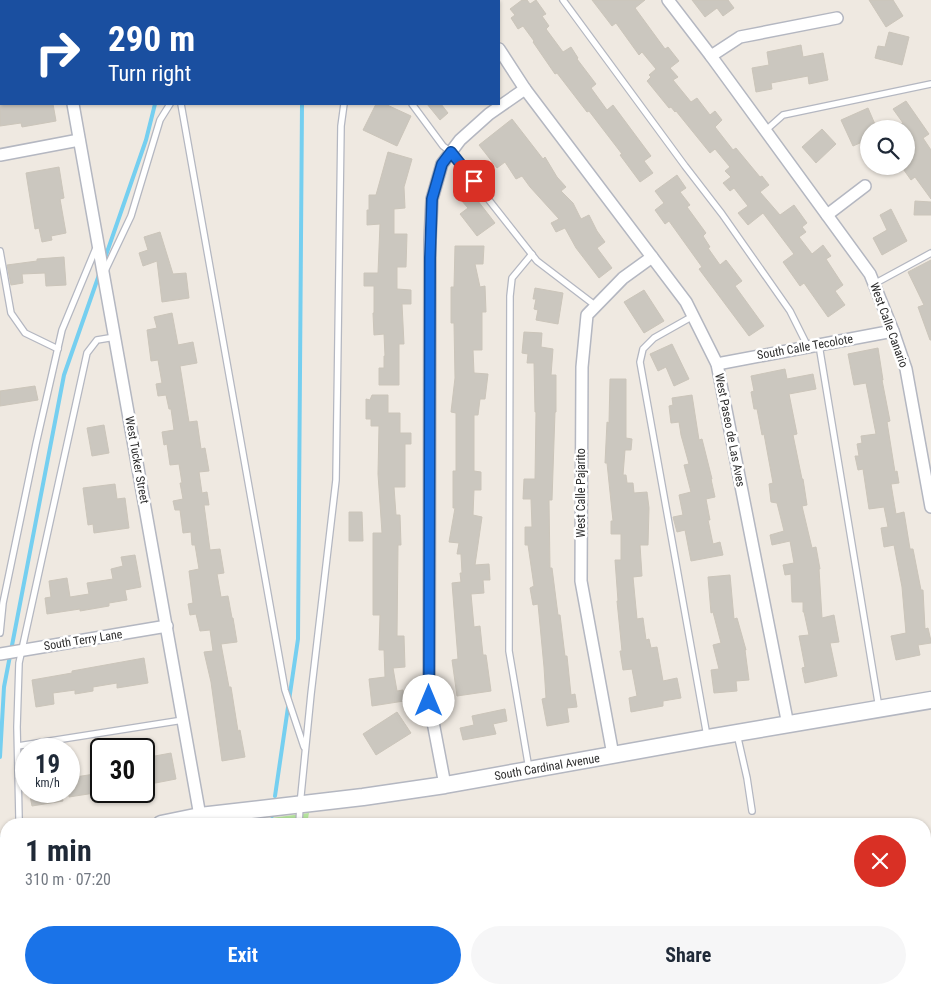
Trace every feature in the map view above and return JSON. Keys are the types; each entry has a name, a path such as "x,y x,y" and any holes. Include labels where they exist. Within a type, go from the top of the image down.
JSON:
{"main road":[{"name":"South Cardinal Avenue","path":"190,818 444,785 931,700"}],"street":[{"name":"West Calle Canario","path":"668,0 870,274 906,369 931,507"},
{"path":"711,56 740,37 837,18"},
{"name":"West Paseo de Las Aves","path":"500,51 525,89 686,302 717,364 788,725"},
{"path":"444,785 429,701 430,250 432,199 442,164 460,140 489,114 525,89"},
{"name":"West Tucker Street","path":"73,105 200,816"},
{"path":"0,155 79,140"},
{"path":"827,215 865,186"},
{"name":"West Calle Pajarito","path":"613,755 581,581 582,367 587,315 623,278 652,257"},
{"name":"South Calle Tecolote","path":"717,364 893,331"},
{"name":"South Terry Lane","path":"0,654 166,626"}],"lane":[{"path":"564,0 684,166 722,214 813,346 880,709"},
{"path":"765,130 783,115 931,84"},
{"path":"104,274 131,216 160,120 169,105"},
{"path":"182,105 285,690 305,751"},
{"path":"299,818 305,751 336,480 341,136 344,105"},
{"path":"413,105 443,146 451,152 537,261 596,306"},
{"path":"0,634 5,594 62,330 98,244"},
{"path":"0,251 11,313 26,333 58,349"},
{"path":"874,284 931,253"},
{"path":"529,770 509,651 510,296 512,278 532,254"},
{"path":"693,316 654,338 643,349 640,362 707,738"},
{"path":"18,738 19,662 87,352 96,340 115,337"},
{"path":"69,738 183,720"},
{"path":"737,734 752,811"},
{"path":"19,803 20,818"}],"green space":[{"path":"309,813 308,818 271,818"}],"building":[{"path":"522,0 527,0 530,4 536,0 546,14 542,16 549,26 546,29 563,52 571,47 577,59 596,84 591,88 607,110 613,105 651,156 644,161 653,173 640,182 620,155 622,154 589,111 587,112 557,73 555,74 523,26 518,29 511,18 515,15 510,9"},
{"path":"592,0 645,0 635,8 665,49 668,47 679,61 670,68 678,77 673,80 691,102 697,98 710,115 715,111 722,120 715,127 733,150 736,148 769,185 760,192 780,215 794,205 807,223 802,227 806,232 799,237 812,254 823,245 831,256 826,259 843,285 835,291 845,305 828,317 804,283 800,286 783,262 794,254 763,213 748,225 738,213 748,206 734,188 730,191 723,183 731,177 725,171 730,167 715,149 710,153 676,111 671,107 669,108 647,81 651,77 649,75 656,69 642,52 639,55 616,23 612,26"},
{"path":"692,0 728,0 734,8 723,16 717,8 705,17"},
{"path":"869,0 893,0 903,16 886,27"},
{"path":"889,32 909,37 902,65 875,58 878,46 885,47"},
{"path":"801,45 803,57 823,53 828,80 809,84 808,76 771,83 772,89 756,92 752,68 769,65 767,52"},
{"path":"906,101 929,134 923,138 931,150 931,199 915,177 911,180 907,175 915,175 915,120 901,120 893,109"},
{"path":"0,105 53,105 56,121 22,127 21,123 0,126"},
{"path":"376,105 387,105 411,116 397,146 363,130"},
{"path":"428,105 442,105 448,113 440,120"},
{"path":"868,108 873,120 860,120 860,143 853,146 841,120"},
{"path":"512,119 543,159 545,157 557,177 566,187 561,191 573,203 581,219 589,215 605,242 597,248 612,268 599,278 576,248 565,228 556,232 551,223 559,219 522,176 516,179 505,162 497,168 479,145"},
{"path":"822,129 836,144 816,163 802,147"},
{"path":"388,152 412,159 404,187 405,208 394,209 394,234 407,234 406,267 397,267 397,289 411,290 411,304 402,304 404,344 399,344 399,385 379,385 379,368 384,368 384,334 374,335 374,286 364,286 364,273 378,273 380,224 367,225 367,210 369,210 369,195 376,195"},
{"path":"59,167 64,198 60,199 66,233 51,236 52,240 42,242 39,228 35,229 26,173"},
{"path":"677,175 686,188 680,192 690,205 687,207 706,233 703,236 710,247 708,248 720,265 726,260 742,281 735,286 764,326 749,336 699,269 702,267 669,221 665,224 655,210 664,203 655,191"},
{"path":"471,192 495,223 477,236 460,214 468,208 461,200"},
{"path":"915,201 931,202 931,215 914,215"},
{"path":"891,209 907,241 882,255 873,238 887,230 880,215"},
{"path":"160,232 173,274 186,273 189,298 162,302 157,261 143,266 139,253 148,250 144,237"},
{"path":"455,246 484,246 483,264 475,264 480,287 485,286 486,312 482,312 482,350 473,350 474,373 488,374 485,399 480,399 478,415 474,415 474,471 481,472 481,490 474,490 473,515 482,517 475,565 489,564 490,580 483,580 484,593 471,594 474,627 480,626 483,655 486,655 491,691 457,696 452,660 458,659 452,583 461,582 460,573 462,573 461,554 457,554 459,543 449,542 455,508 453,508 453,471 456,471 456,413 451,412 455,378 454,323 451,323 451,287 454,287"},
{"path":"64,257 66,285 46,286 45,273 22,274 23,283 11,285 7,265 37,261 37,259"},
{"path":"931,260 930,340 918,307 924,305 908,272"},
{"path":"535,288 563,293 558,324 536,320 538,310 534,309 536,299 533,299"},
{"path":"644,290 664,321 644,333 624,302"},
{"path":"172,313 178,345 193,342 197,363 180,366 189,422 197,421 201,449 205,448 209,471 199,472 202,493 207,492 209,505 204,505 210,550 220,549 224,573 217,574 221,597 228,596 237,642 221,644 245,757 222,761 211,682 204,652 213,651 210,630 200,631 196,614 190,615 188,604 193,603 189,571 199,569 195,545 192,545 191,532 183,533 180,510 175,510 173,501 183,499 179,464 170,465 167,444 164,445 162,432 174,430 171,409 169,409 166,395 158,396 156,384 162,383 158,360 151,361 147,330 157,328 154,317"},
{"path":"524,332 542,333 541,347 553,349 551,375 556,375 556,412 552,500 549,500 550,568 552,568 565,656 567,656 571,695 575,694 577,707 567,708 569,722 547,726 542,699 546,698 538,604 533,605 530,588 534,586 528,545 525,545 525,527 532,527 531,499 523,499 524,479 535,479 536,412 534,363 527,363 528,354 522,353"},
{"path":"672,344 689,379 674,386 666,367 658,371 650,354"},
{"path":"878,348 890,421 887,422 895,472 897,471 899,483 891,484 896,514 904,512 910,549 913,549 921,590 923,590 925,629 928,628 931,641 931,643 918,645 920,655 896,660 891,636 906,633 902,587 894,545 884,547 881,528 888,527 884,507 869,509 863,469 858,470 855,456 859,456 857,444 862,443 861,436 876,434 866,383 854,385 848,354"},
{"path":"785,369 787,379 813,374 816,389 789,394 797,434 793,435 807,505 802,506 812,548 816,547 820,569 822,618 834,615 839,642 830,643 837,676 805,683 802,668 805,667 799,636 809,635 803,612 803,602 792,602 791,574 785,575 783,565 794,563 790,541 772,545 770,535 784,531 777,503 771,502 769,484 773,483 764,434 762,435 757,409 754,409 751,392 754,391 751,376"},
{"path":"610,379 626,379 626,438 632,439 631,450 625,450 623,475 626,475 627,483 633,483 634,493 647,492 649,508 648,545 640,545 642,576 633,577 637,619 643,618 646,640 649,639 651,648 657,647 663,681 677,678 681,698 663,701 663,706 631,712 629,698 637,696 632,669 623,670 617,601 615,560 621,560 621,534 611,534 611,521 613,521 607,463 605,463 607,422 609,423"},
{"path":"35,386 38,400 0,406 0,391"},
{"path":"372,395 388,395 388,413 400,413 400,433 411,433 411,444 405,444 405,487 394,487 396,515 400,515 401,545 398,545 397,636 404,636 405,667 393,668 397,691 403,690 404,701 372,706 369,679 385,677 384,650 379,650 380,615 373,615 373,533 382,533 378,474 379,426 371,426 371,419 366,419 366,399 370,400"},
{"path":"692,395 699,440 702,439 715,497 706,499 710,520 708,520 713,544 720,542 723,555 691,561 685,530 677,532 673,517 683,515 679,495 691,492 684,465 689,464 679,422 671,423 669,406 673,405 672,398"},
{"path":"104,425 109,453 92,456 87,428"},
{"path":"115,484 117,499 125,498 129,528 94,533 93,524 88,525 83,488"},
{"path":"349,512 362,512 363,541 349,541"},
{"path":"135,555 141,587 125,590 127,600 109,603 109,606 47,614 45,598 51,597 49,581 67,578 70,597 89,594 87,583 113,579 111,569 123,566 121,557"},
{"path":"730,575 734,619 737,618 746,650 749,680 736,681 737,691 714,693 711,670 719,669 713,645 721,643 713,612 711,613 708,577"},
{"path":"144,658 148,683 117,688 117,683 93,687 93,691 75,694 75,690 53,693 54,704 36,707 32,680"},
{"path":"505,709 507,721 493,724 496,734 463,740 460,728 474,725 472,716"},
{"path":"397,712 411,733 376,755 363,734"},
{"path":"171,753 176,779 155,783 155,756"},
{"path":"90,775 90,794 80,795 80,776"},
{"path":"31,803 51,803 32,806"}],"waterway":[{"path":"105,258 146,140 155,105"},
{"path":"275,796 298,639 302,105"},
{"path":"0,757 4,687 64,375 100,272"}],"route":[{"path":"429,701 430,232 432,199 442,164 451,152 474,181"}]}
